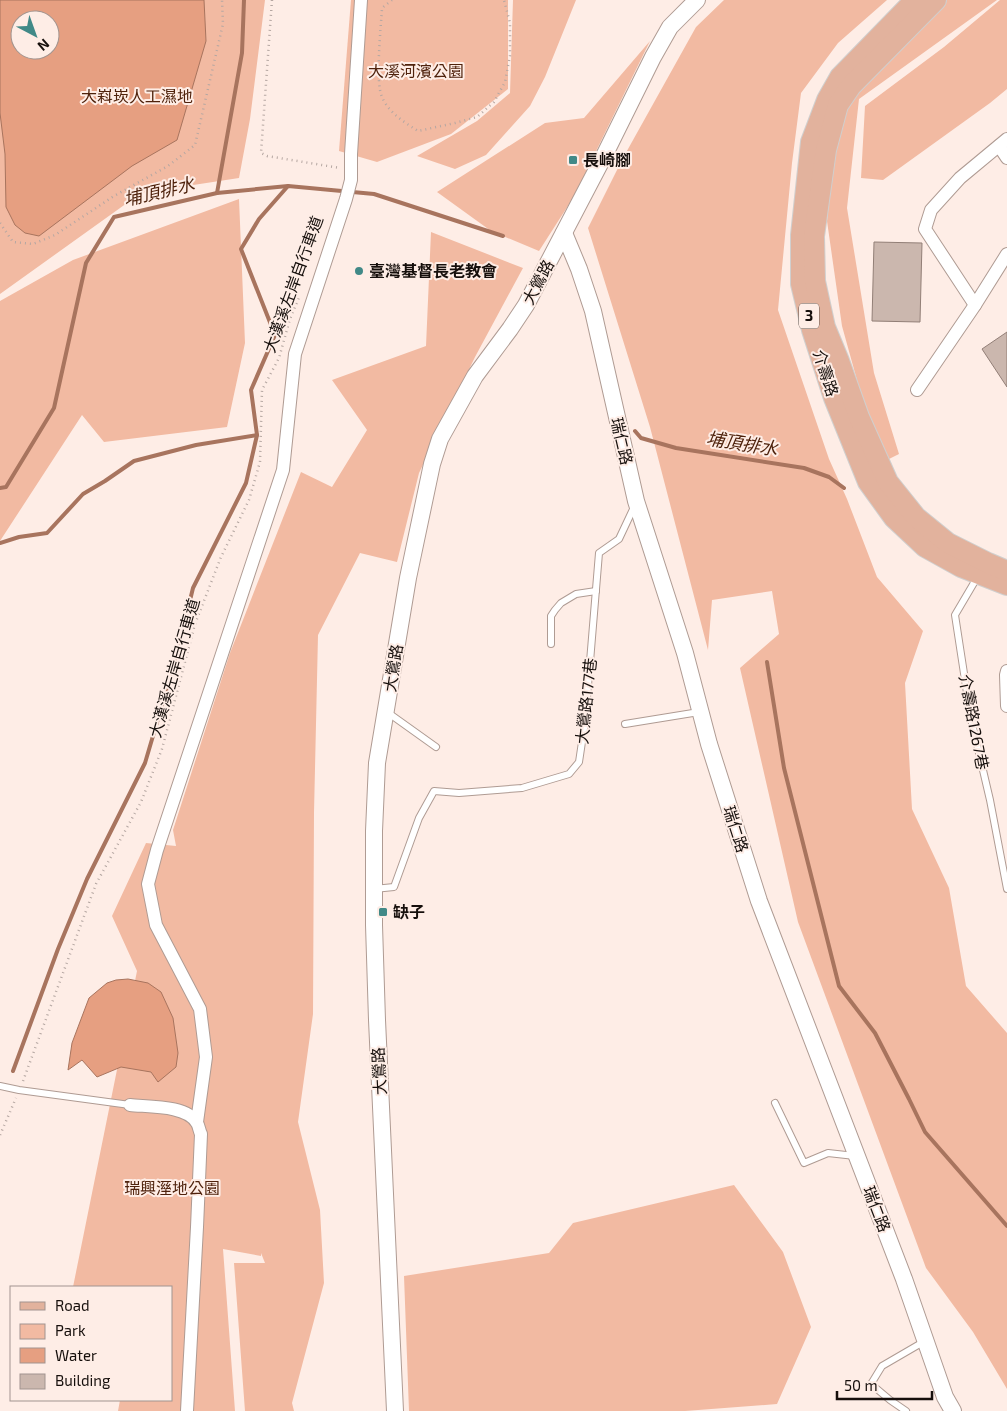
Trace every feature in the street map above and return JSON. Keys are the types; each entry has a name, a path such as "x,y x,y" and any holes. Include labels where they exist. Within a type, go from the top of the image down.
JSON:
{"main road":[{"name":"介壽路","path":"915,0 840,77 826,100 811,142 801,235 801,284 812,330 834,398 868,482 894,518 925,547 961,567 1007,570"},
{"name":"介壽路","path":"936,0 851,86 838,105 826,150 814,236 815,281 825,327 858,416 888,482 916,518 1007,585"}],"street":[{"path":"187,1411 200,1143 197,1122 206,1057 200,1009 156,925 148,884 157,850 283,470 295,354 346,199 346,176 351,154 361,0"},
{"name":"大鶯路","path":"395,1411 377,1020 374,831 377,763 408,578 432,464 440,439 475,376 526,305 670,27 697,0"},
{"path":"975,305 925,229 931,210 960,178 1003,143 1007,158"},
{"name":"瑞仁路","path":"564,233 579,268 593,311 636,501 685,653 709,744 759,901 926,1341 945,1397 953,1411"},
{"path":"917,390 1007,254"},
{"path":"1007,671 1007,706"},
{"path":"130,1105 176,1110 187,1113 197,1122"}],"lane":[{"name":"大鶯路177巷","path":"374,889 394,887 419,818 434,791 459,793 522,788 569,774 579,762 599,553 619,539 636,501"},
{"name":"介壽路1267巷","path":"984,569 955,615 971,719 990,800 1007,889"},
{"path":"551,644 551,616 555,610 561,603 576,594 596,591"},
{"path":"386,711 436,747"},
{"path":"625,724 700,712"},
{"path":"0,1086 130,1105"},
{"path":"775,1103 804,1163 828,1153 856,1156"},
{"path":"906,1411 870,1384 882,1366 926,1341"}],"path":[{"path":"0,223 13,242 33,244 55,235 114,196 168,166 195,145 223,24 222,0"},
{"path":"272,0 261,153 267,156 339,167 346,176"},
{"path":"392,0 382,8 379,80 381,96 391,112 404,123 418,131 477,117 494,102 505,82 510,56 510,23 504,0"},
{"name":"大漢溪左岸自行車道","path":"0,1135 19,1090 96,884 141,802 162,749 196,624 222,557 249,500 260,462 262,390 279,358 290,319 301,293"}],"green space":[{"name":"大嵙崁人工濕地","path":"0,0 265,0 250,119 239,178 141,193 0,294"},
{"name":"大溪河濱公園","path":"351,0 508,0 508,89 451,134 377,162 339,151"},
{"path":"513,0 576,0 545,77 530,106 486,155 455,169 417,156 477,121 510,93"},
{"path":"724,0 887,0 838,43 801,93 792,163 778,310 829,459 847,499 877,577 923,631 905,683 912,809 949,888 966,986 1007,1033 1007,1389 973,1332 926,1268 798,922 740,668 779,634 772,591 712,600 708,650 650,427 588,228 623,158 696,27"},
{"path":"945,0 997,0 859,99 847,208 874,373 899,454 887,460 865,409 842,326 827,221 838,114 882,60"},
{"path":"1000,0 1007,0 1007,89 883,180 861,178 865,106 944,47"},
{"path":"650,41 573,198 539,251 491,231 437,192 545,123 584,118"},
{"path":"239,199 245,343 227,427 104,442 82,415 0,541 0,301 73,260"},
{"name":"瑞興溼地公園","path":"431,232 523,268 475,357 419,473 397,562 360,553 318,635 314,813 313,1014 298,1122 320,1210 324,1283 292,1403 294,1411 245,1411 234,1263 265,1263 261,1253 261,1256 223,1249 235,1411 118,1411 120,1401 172,1401 172,1286 73,1286 137,971 112,916 146,843 176,846 173,830 230,653 301,472 332,487 367,430 332,380 426,346"},
{"path":"734,1185 783,1252 811,1327 777,1404 685,1411 409,1411 404,1276 549,1253 573,1223"}],"water":[{"name":"大嵙崁人工濕地","path":"0,0 204,0 206,41 177,140 132,166 39,236 25,233 15,225 6,207 5,154 0,113"},
{"path":"128,979 148,983 161,992 173,1018 178,1053 176,1067 158,1082 151,1072 121,1067 97,1077 82,1060 68,1070 72,1043 89,998 107,983"}],"building":[{"path":"874,242 922,243 920,322 872,321"},
{"path":"1007,332 1007,387 982,349"}],"waterway":[{"path":"217,193 242,53 244,0"},
{"name":"埔頂排水","path":"0,488 6,487 54,408 86,263 114,217 217,193 288,186 374,194 503,236"},
{"path":"13,1071 58,949 87,879 145,763 176,658 193,588 246,483 257,435 251,390 275,335 241,249 259,219 288,186"},
{"name":"埔頂排水","path":"635,431 641,438 676,448 804,468 829,477 844,488"},
{"path":"0,543 19,537 47,533 83,494 134,461 196,445 257,435"},
{"path":"767,662 784,768 839,986 875,1033 925,1132 1007,1226"}],"place":[{"name":"長崎腳","path":"573,160"},
{"name":"臺灣基督長老教會","path":"359,271"},
{"name":"缺子","path":"383,912"}]}
